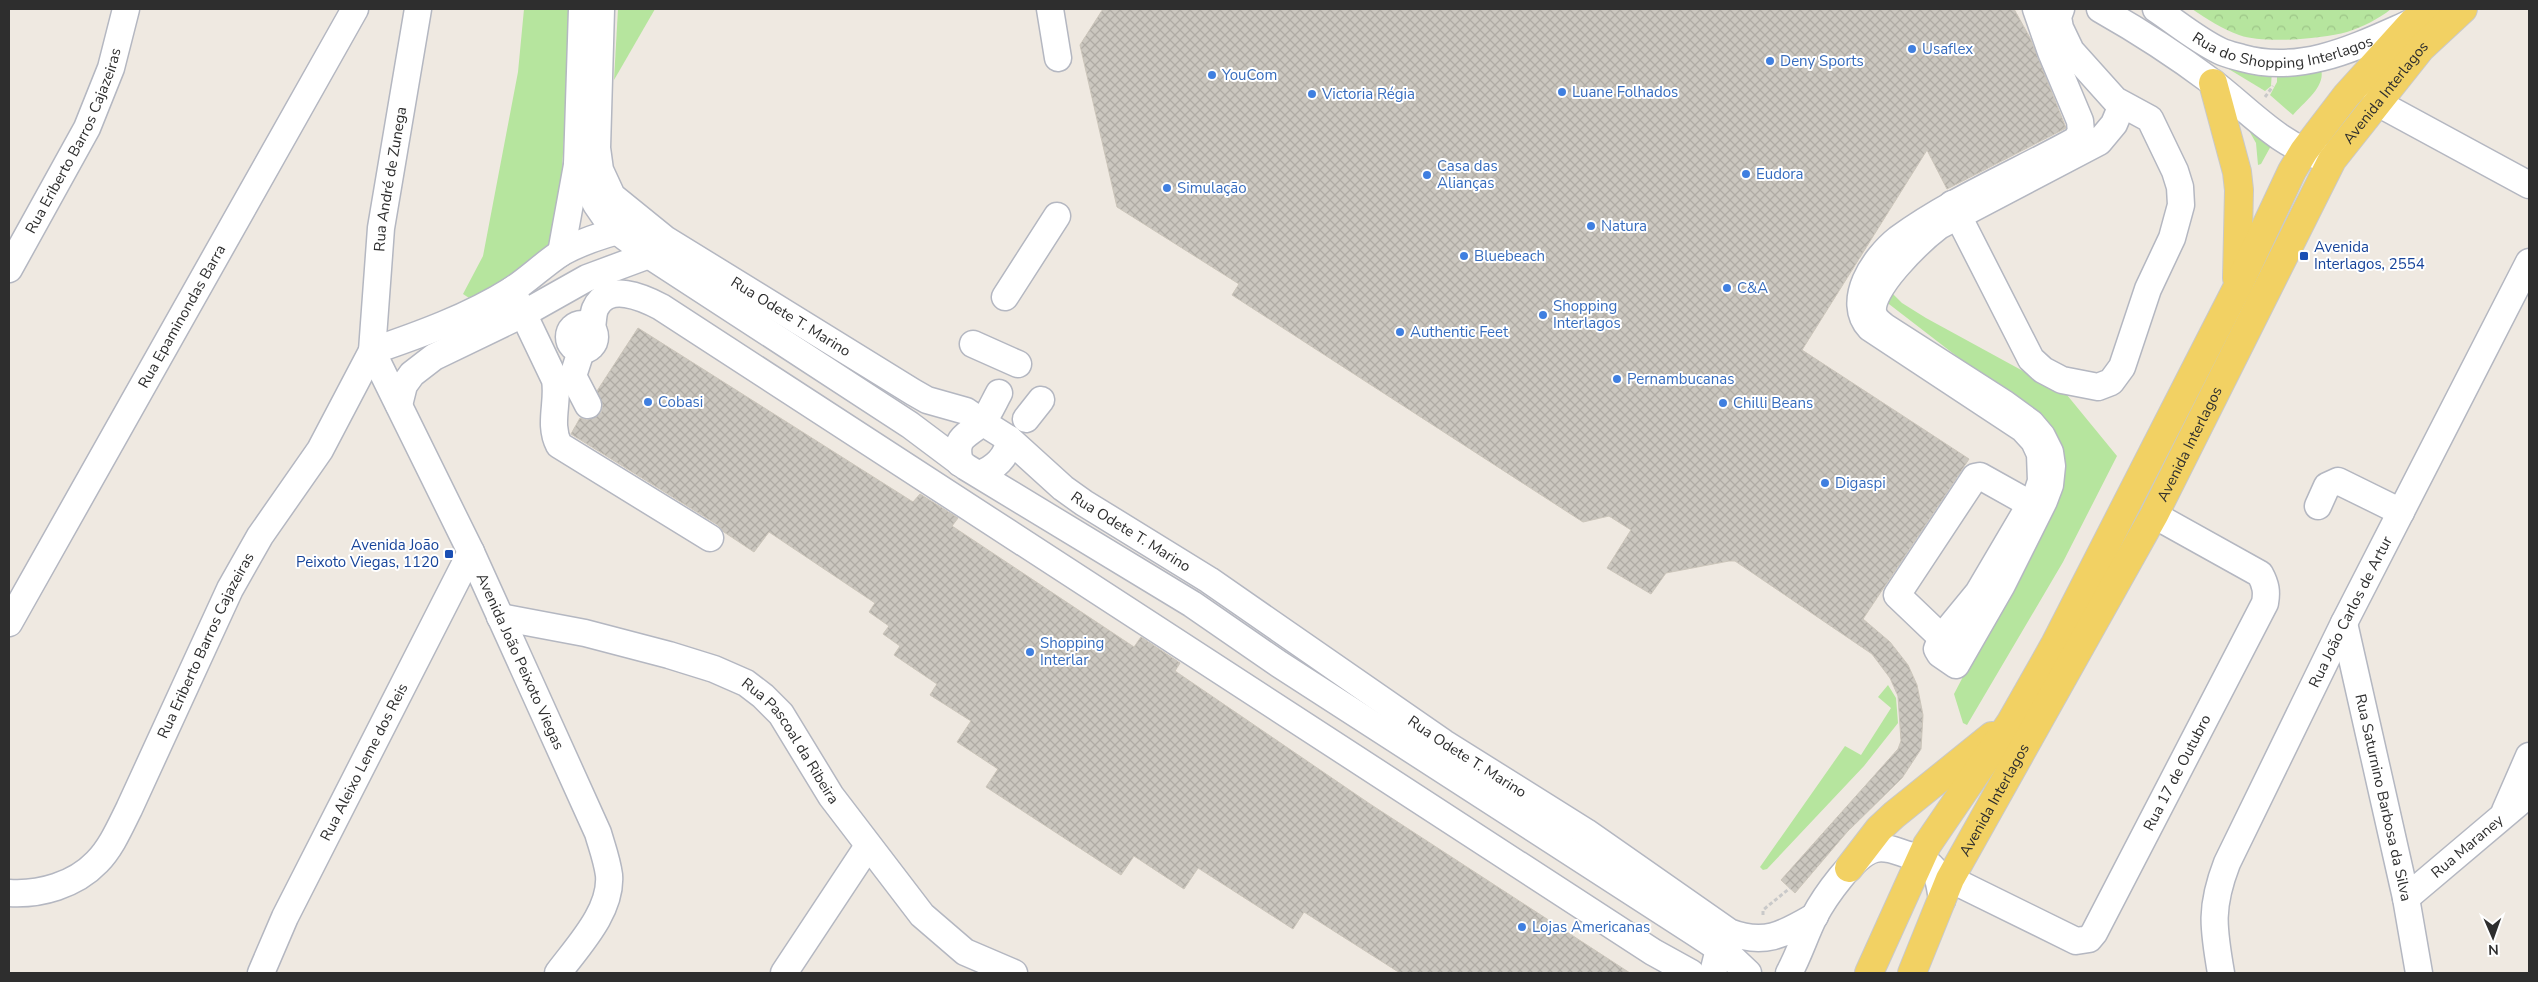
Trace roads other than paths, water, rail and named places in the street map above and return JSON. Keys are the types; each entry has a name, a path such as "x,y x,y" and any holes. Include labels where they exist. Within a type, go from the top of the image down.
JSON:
{"main road":[{"name":"Avenida Interlagos","path":"1912,973 1946,889 2154,515 2332,160 2376,102 2421,48 2464,9"},
{"name":"Avenida Interlagos","path":"1869,973 1920,859 2011,722 2054,646 2237,288 2292,172 2304,151 2346,96 2422,16"},
{"path":"2213,83 2231,147 2239,190 2237,288"},
{"path":"1849,868 1879,830 1894,815 2011,722"}],"street":[{"name":"Rua Eriberto Barros Cajazeiras","path":"9,269 87,128 111,68 126,9"},
{"name":"Rua Epaminondas Barra","path":"9,623 355,9"},
{"name":"Rua André de Zunega","path":"372,351 382,228 418,9"},
{"name":"Rua Odete T. Marino","path":"582,9 577,165 596,204 617,231 653,239 927,400 966,411 1009,439 1063,488 1084,503 1209,580 1444,743 1586,832 1730,932 1742,937 1773,938 1786,933 1815,916"},
{"name":"Rua Odete T. Marino","path":"601,9 597,148 600,170 612,196 653,239 760,325 910,425 969,469 1192,604 1279,664 1697,934 1716,961 1748,973"},
{"path":"1050,9 1058,58"},
{"path":"1953,637 2030,504 2041,481 2040,454 2034,441 2023,429 1876,326 1874,308 1881,288 1892,273 1920,241 1955,210 2076,140 2081,132 2080,122 2051,52 2036,9"},
{"path":"1955,210 2031,359 2043,370 2062,380 2098,387 2111,382 2122,367 2148,289 2172,238 2181,205 2180,187 2175,171 2150,119 2118,102 2072,51 2060,28 2058,16 2061,9"},
{"name":"Rua do Shopping Interlagos","path":"2100,9 2147,36 2213,83 2279,136 2304,151 2332,160"},
{"name":"Rua do Shopping Interlagos","path":"2156,9 2220,52 2256,62 2275,63 2323,59 2422,16"},
{"path":"2080,122 2118,102"},
{"path":"1955,210 2099,142 2114,124 2118,102"},
{"path":"2376,102 2529,185"},
{"path":"561,253 577,165"},
{"path":"1005,297 1057,216"},
{"path":"372,351 430,331 527,279 561,253 597,236 617,231"},
{"path":"399,405 404,385 420,367 556,296 653,239"},
{"name":"Rua João Carlos de Artur","path":"2221,973 2213,926 2219,885 2227,863 2344,623 2529,262"},
{"path":"527,279 556,296 581,334"},
{"path":"527,279 523,314 555,380 557,393 553,434 559,445 710,538"},
{"path":"588,405 573,376 581,334 595,308 603,300 627,293 639,295 661,307 1653,952 1691,973"},
{"path":"714,342 760,325"},
{"path":"1876,326 2024,418 2042,436 2050,452 2051,476 2044,501 2002,585 1953,637"},
{"path":"973,344 1018,364"},
{"name":"Rua Eriberto Barros Cajazeiras","path":"9,894 32,893 62,885 97,862 111,843 130,809 230,589 260,536 320,450 372,351"},
{"name":"Avenida João Peixoto Viegas","path":"372,351 471,552 598,833 609,876 606,899 591,928 558,973"},
{"path":"999,393 982,422 962,438 958,450 969,469 990,470 1002,459 1009,439"},
{"path":"1016,496 1014,484 1018,471 1036,462"},
{"path":"1953,637 1897,595 1975,477 1980,476 2030,504"},
{"path":"2318,506 2327,486 2338,481 2401,512"},
{"name":"Rua 17 de Outubro","path":"1946,889 2076,941 2088,939 2094,933 2265,603 2267,593 2265,583 2260,574 2154,515"},
{"name":"Rua Aleixo Leme dos Reis","path":"261,973 285,917 471,552"},
{"name":"Rua Pascoal da Ribeira","path":"500,617 585,633 669,655 714,668 746,684 763,696 781,714 831,796 922,915 947,939 965,952 1014,973"},
{"name":"Rua Saturnino Barbosa da Silva","path":"2344,623 2406,898 2420,973"},
{"path":"1279,664 1280,710"},
{"path":"2504,814 2529,756"},
{"name":"Rua Maraney","path":"2406,898 2529,794"},
{"path":"1486,844 1526,823"},
{"path":"784,973 868,846"},
{"path":"1789,973 1815,916 1849,868 1872,850 1889,849 1920,859 1934,867 1946,889"},
{"path":"1653,952 1697,934"},
{"path":"1653,952 1672,973"}],"place":[{"name":"Usaflex","path":"1912,49"},
{"name":"Deny Sports","path":"1770,61"},
{"name":"YouCom","path":"1212,75"},
{"name":"Luane Folhados","path":"1562,92"},
{"name":"Victoria Régia","path":"1312,94"},
{"name":"Eudora","path":"1746,174"},
{"name":"Casa das Alianças","path":"1427,175"},
{"name":"Simulação","path":"1167,188"},
{"name":"Natura","path":"1591,226"},
{"name":"Bluebeach","path":"1464,256"},
{"name":"Avenida Interlagos, 2554","path":"2304,256"},
{"name":"C&A","path":"1727,288"},
{"name":"Shopping Interlagos","path":"1543,315"},
{"name":"Authentic Feet","path":"1400,332"},
{"name":"Pernambucanas","path":"1617,379"},
{"name":"Cobasi","path":"648,402"},
{"name":"Chilli Beans","path":"1723,403"},
{"name":"Digaspi","path":"1825,483"},
{"name":"Avenida João Peixoto Viegas, 1120","path":"449,554"},
{"name":"Shopping Interlar","path":"1030,652"},
{"name":"Lojas Americanas","path":"1522,927"}]}
